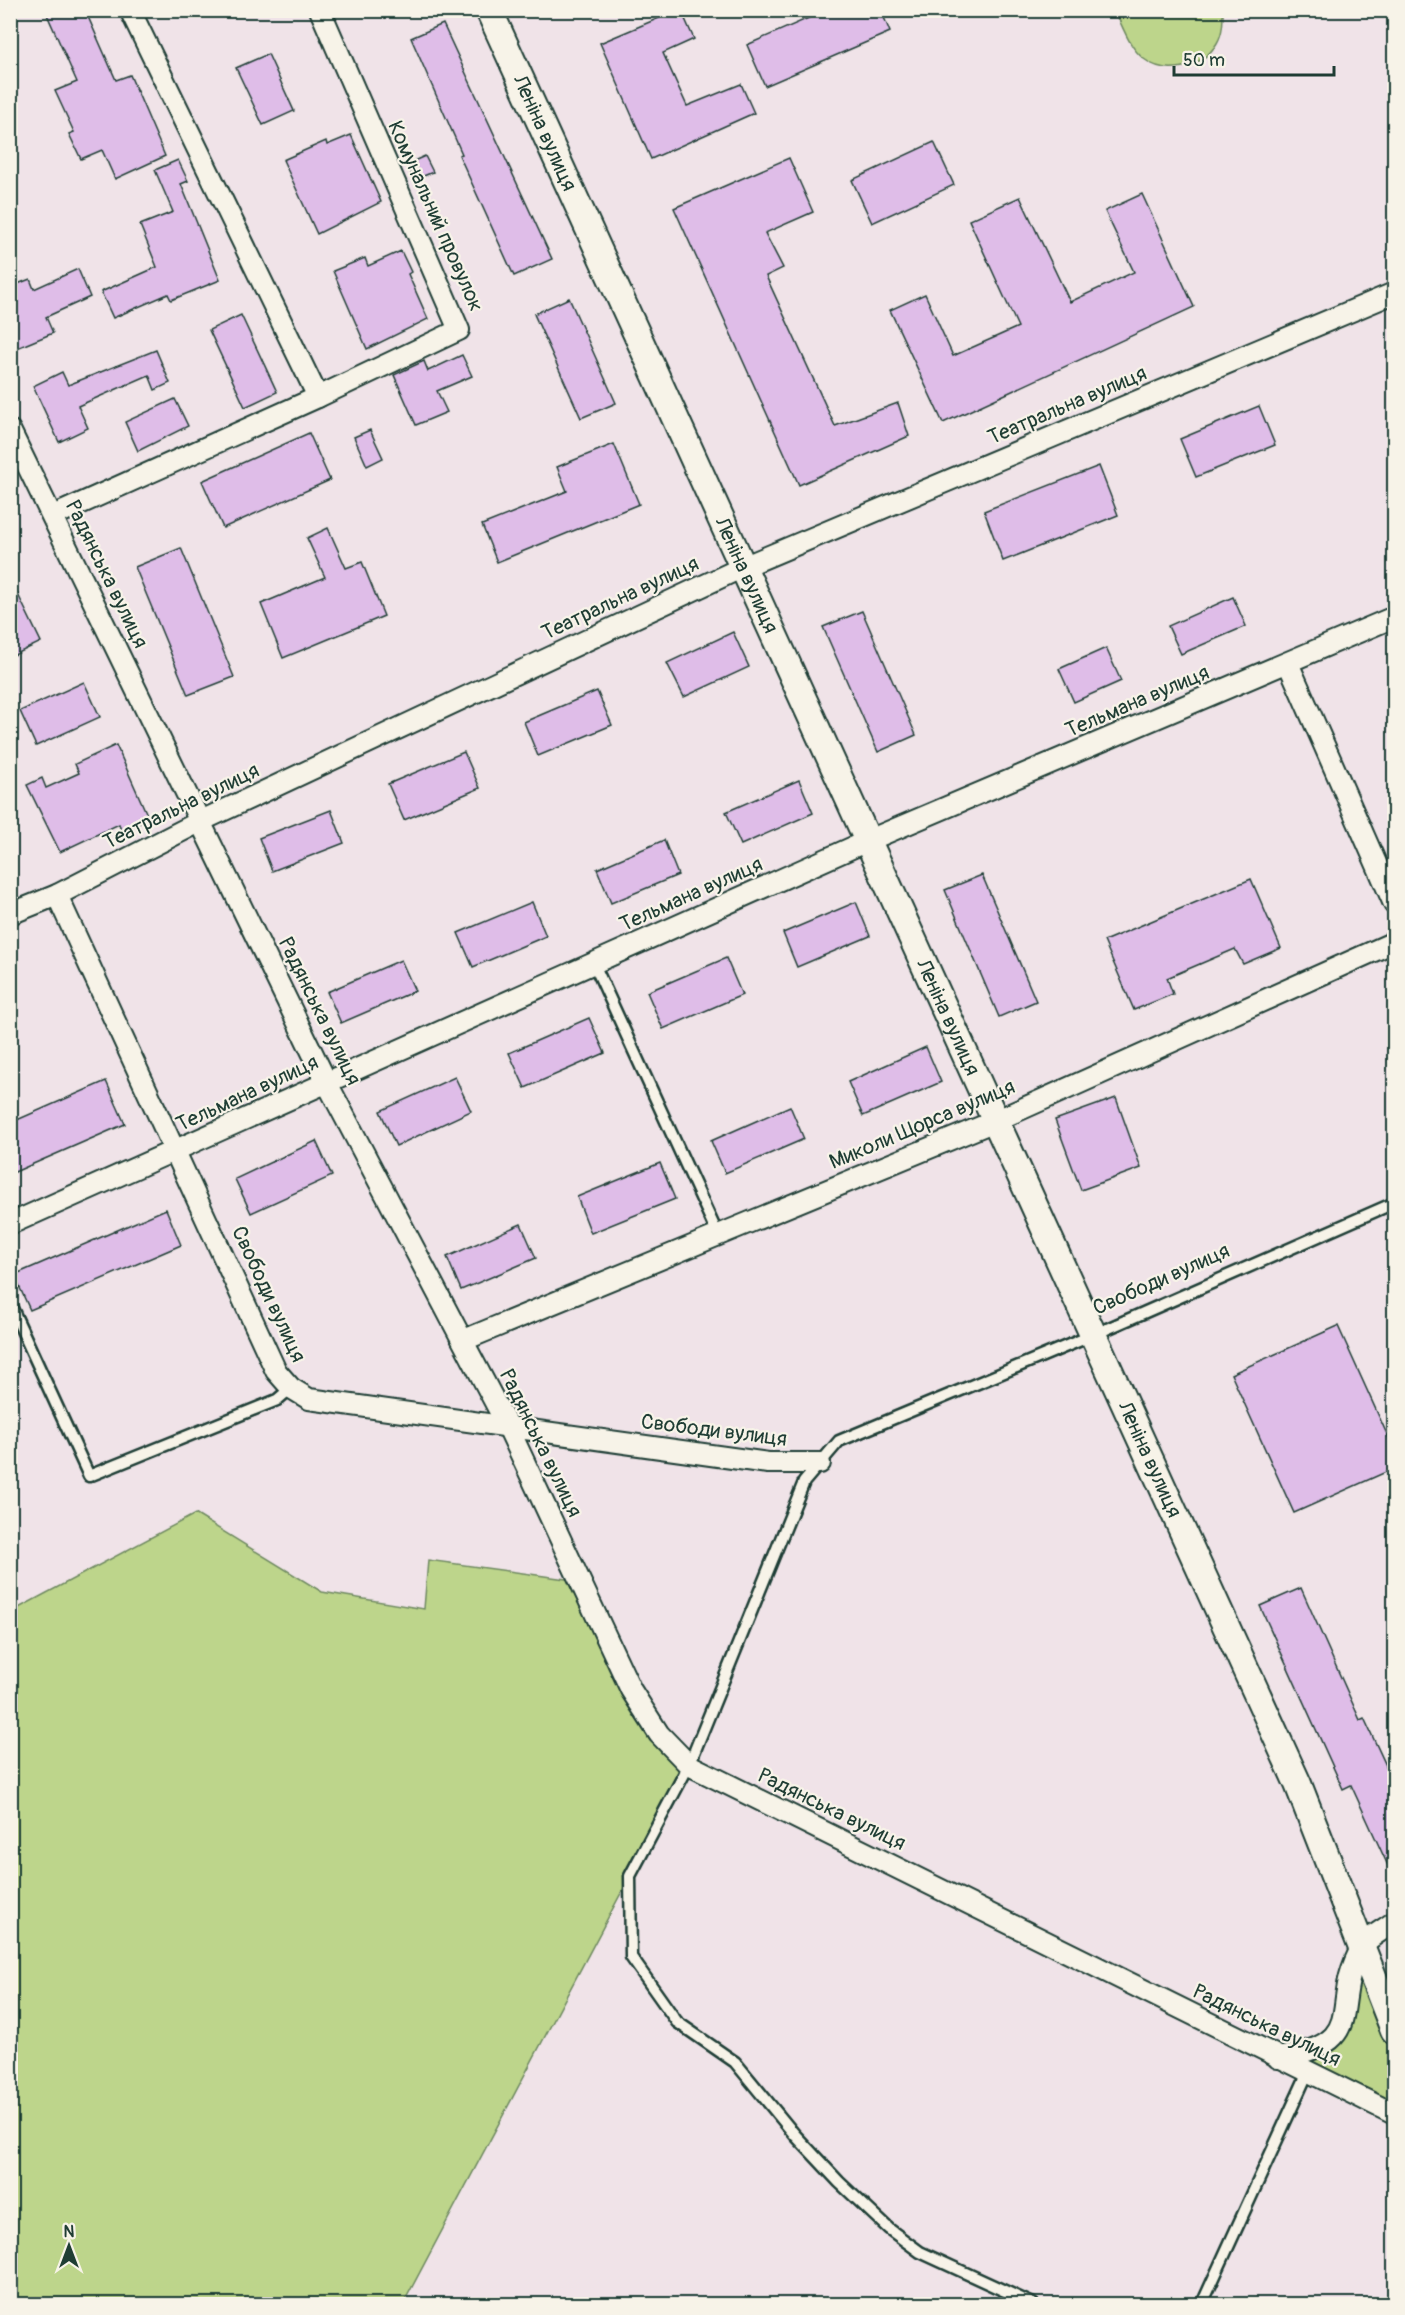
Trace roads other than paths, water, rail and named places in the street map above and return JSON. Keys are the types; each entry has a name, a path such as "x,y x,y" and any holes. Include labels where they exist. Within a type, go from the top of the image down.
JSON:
{"street":[{"path":"130,10 318,397"},
{"name":"Комунальний провулок","path":"52,516 318,397 459,330 320,10"},
{"name":"Леніна вулиця","path":"489,10 1298,1784 1395,2030"},
{"name":"Театральна вулиця","path":"10,914 57,895 201,821 743,567 1395,294"},
{"name":"Радянська вулиця","path":"10,430 327,1083 464,1340 508,1427 632,1690 659,1734 689,1765 1395,2114"},
{"name":"Тельмана вулиця","path":"10,1224 177,1152 867,841 1395,617"},
{"path":"1288,663 1395,904"},
{"name":"Свободи вулиця","path":"57,895 276,1371 291,1388 309,1399 768,1463 820,1463"},
{"name":"Миколи Щорса вулиця","path":"464,1340 995,1121 1395,942"},
{"path":"1278,2058 1309,2053 1331,2040 1345,2017 1349,1980 1363,1945 1395,1922"}],"lane":[{"path":"594,964 718,1235"},
{"name":"Свободи вулиця","path":"1033,2304 920,2252 889,2229 838,2182 795,2135 735,2062 677,2022 631,1957 630,1876 689,1765 804,1482 839,1441 1093,1335 1395,1203"},
{"path":"10,1304 89,1476 277,1400 291,1388"},
{"path":"1202,2304 1308,2072"}]}
